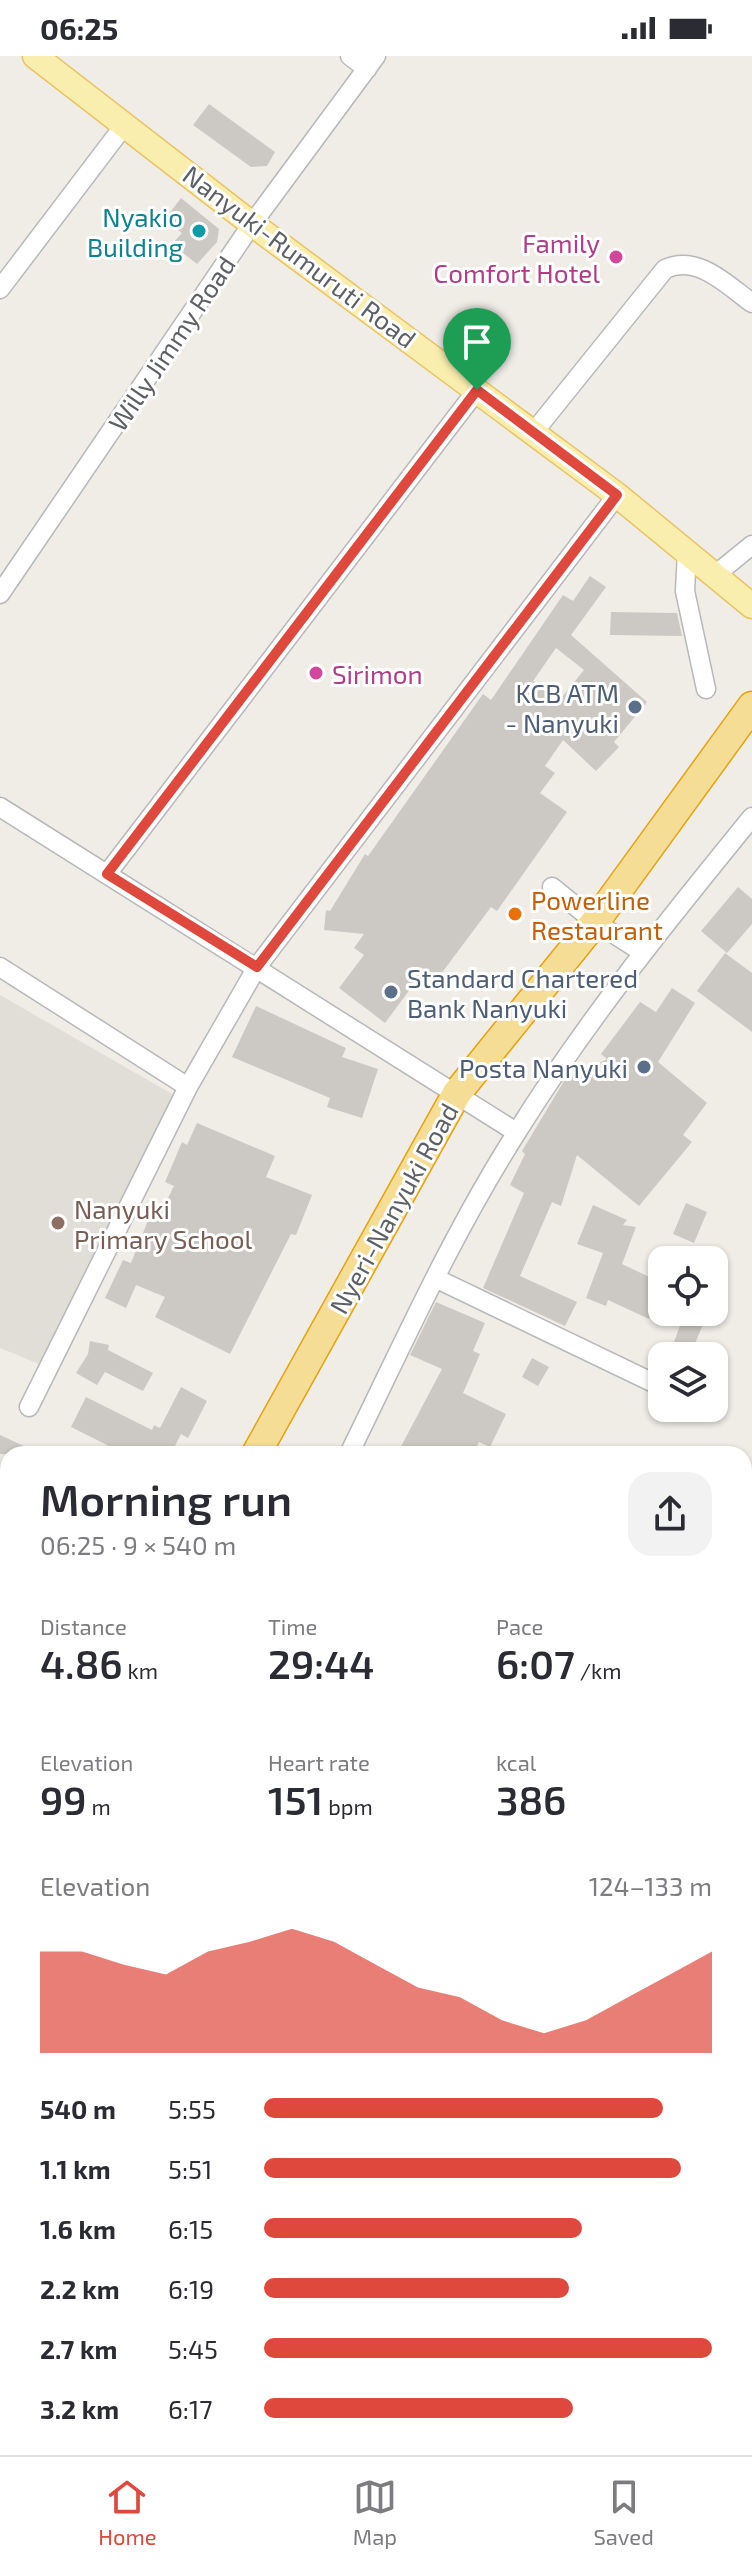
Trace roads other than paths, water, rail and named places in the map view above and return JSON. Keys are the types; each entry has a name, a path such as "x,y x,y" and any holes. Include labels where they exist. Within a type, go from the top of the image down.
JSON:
{"highway":[{"name":"Nyeri-Nanyuki Road","path":"260,1446 457,1093 595,922 752,706"}],"main road":[{"name":"Nanyuki-Rumuruti Road","path":"35,56 126,123 252,224 617,495 752,606"}],"street":[{"path":"350,56 371,62"},
{"name":"Willy Jimmy Road","path":"0,594 252,224 371,62"},
{"path":"0,289 126,123"},
{"path":"533,433 665,269 677,264 699,268 752,303"},
{"path":"107,874 477,390"},
{"path":"29,1407 188,1087 257,967 617,495"},
{"path":"715,575 752,545"},
{"path":"687,551 685,591 706,689"},
{"path":"0,807 516,1132"},
{"path":"353,1446 435,1278 516,1132 642,952 752,817"},
{"path":"552,887 595,922 642,952"},
{"path":"0,967 188,1087"},
{"path":"435,1278 648,1380"}],"place":[{"name":"Nyakio Building","path":"199,231"},
{"name":"Family Comfort Hotel","path":"616,257"},
{"name":"Sirimon","path":"316,673"},
{"name":"KCB ATM - Nanyuki","path":"635,707"},
{"name":"Powerline Restaurant","path":"515,914"},
{"name":"Standard Chartered Bank Nanyuki","path":"391,992"},
{"name":"Posta Nanyuki","path":"644,1067"},
{"name":"Nanyuki Primary School","path":"58,1223"}]}
